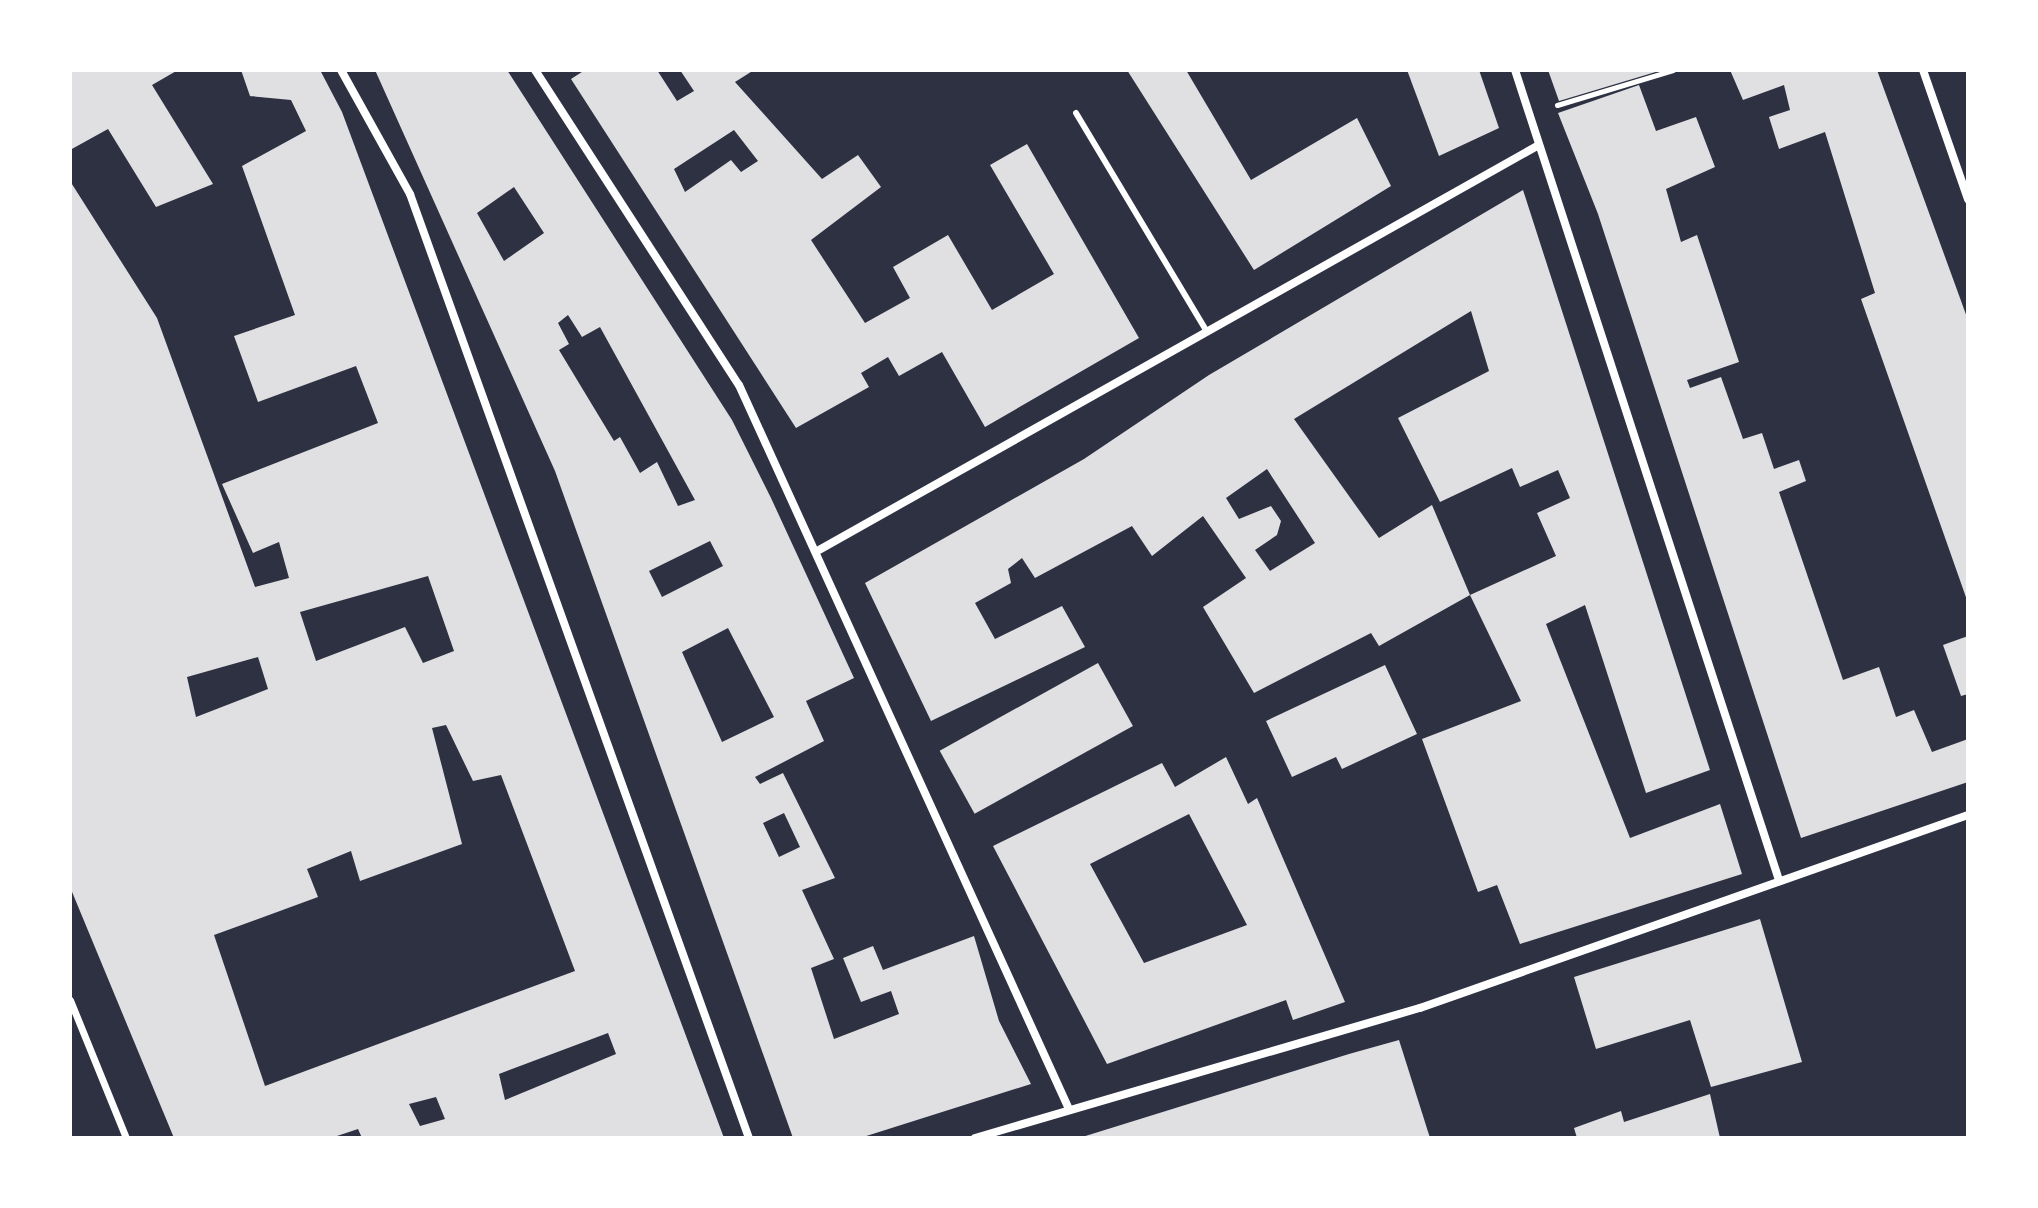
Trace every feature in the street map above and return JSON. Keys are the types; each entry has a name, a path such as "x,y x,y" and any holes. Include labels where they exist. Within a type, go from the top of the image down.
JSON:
{"street":[{"path":"341,70 410,194 749,1138"},
{"path":"535,70 739,385 819,550 1068,1107"},
{"path":"1515,70 1778,877"},
{"path":"1923,70 1968,199"},
{"path":"819,550 1539,145"},
{"path":"975,1138 1068,1107 1420,1008 1778,877 1968,815"},
{"path":"70,1000 126,1138"}],"lane":[{"path":"1076,113 1207,332"}],"path":[{"path":"1529,113 1673,70"}],"building":[{"path":"70,70 178,70 152,85 213,184 156,207 108,129 70,150"},
{"path":"241,70 320,70 342,112 724,1138 362,1138 358,1129 331,1138 174,1138 70,887 70,181 157,318 255,587 289,578 279,542 253,553 222,484 378,423 356,366 258,402 234,336 295,315 242,166 306,131 291,100 250,96","holes":["428,576 454,651 423,663 405,627 316,661 300,612","258,657 268,689 196,717 187,677","446,725 473,781 501,775 575,971 265,1086 214,935 318,897 307,869 351,851 360,881 462,844 432,728","608,1033 616,1054 505,1100 499,1074","436,1097 445,1119 420,1126 409,1104"]},
{"path":"375,70 507,70 732,420 771,498 854,678 806,701 824,741 755,777 760,784 783,773 835,878 802,890 834,959 811,968 834,1039 899,1014 891,991 861,1002 843,958 873,946 883,970 974,936 999,1021 1031,1084 860,1138 793,1138 555,471","holes":["514,187 544,233 504,261 477,213","568,315 582,337 600,327 695,500 678,506 657,462 640,473 620,437 614,441 559,350 569,344 558,323","710,541 723,566 662,597 649,571","728,628 774,717 722,742 682,652","784,813 800,847 779,857 763,823"]},
{"path":"585,70 657,70 677,101 694,91 680,70 754,70 735,82 822,179 858,155 881,187 811,240 865,323 910,298 893,267 948,235 992,310 1054,274 990,165 1027,144 1139,338 985,427 942,352 899,376 888,357 861,373 869,387 796,428 571,79","holes":["734,130 758,161 741,172 731,160 685,192 674,169"]},
{"path":"1127,70 1186,70 1251,180 1357,118 1391,186 1254,270"},
{"path":"1407,70 1479,70 1499,128 1439,156"},
{"path":"1548,70 1659,70 1659,71 1559,101"},
{"path":"1730,70 1877,70 1968,320 1968,603 1861,299 1875,293 1825,132 1779,149 1769,117 1790,110 1784,85 1743,100"},
{"path":"1639,85 1656,131 1696,117 1715,167 1666,189 1681,242 1697,235 1739,362 1687,380 1690,388 1721,377 1743,439 1762,433 1774,469 1799,460 1806,481 1779,492 1843,680 1879,667 1896,717 1914,710 1932,752 1968,739 1968,782 1801,838 1598,214 1558,113"},
{"path":"1523,190 1710,770 1646,793 1585,605 1546,624 1630,838 1720,804 1742,874 1520,944 1497,885 1478,892 1422,739 1521,701 1470,595 1379,646 1371,633 1254,693 1203,607 1246,578 1203,516 1152,556 1132,526 1035,578 1022,558 1008,569 1011,583 975,603 995,639 1062,606 1085,647 931,721 865,583 1084,459 1209,375","holes":["1471,311 1489,371 1398,418 1440,502 1512,468 1520,487 1558,470 1570,498 1537,513 1556,556 1470,595 1432,505 1379,538 1294,419","1267,469 1315,543 1270,571 1255,550 1277,535 1281,521 1271,506 1239,519 1226,498"]},
{"path":"1968,636 1968,694 1961,696 1943,645"},
{"path":"1098,663 1133,726 975,814 940,751"},
{"path":"1385,665 1417,734 1342,769 1336,757 1292,777 1266,721"},
{"path":"1226,757 1248,804 1257,798 1345,1002 1293,1020 1286,1000 1107,1064 993,846 1162,763 1175,787","holes":["1189,814 1247,925 1144,963 1090,864"]},
{"path":"1760,919 1802,1062 1711,1087 1690,1020 1596,1049 1574,977"},
{"path":"1399,1040 1430,1138 1079,1138 1349,1054"},
{"path":"1710,1094 1720,1138 1577,1138 1574,1128 1621,1111 1624,1122"}]}
